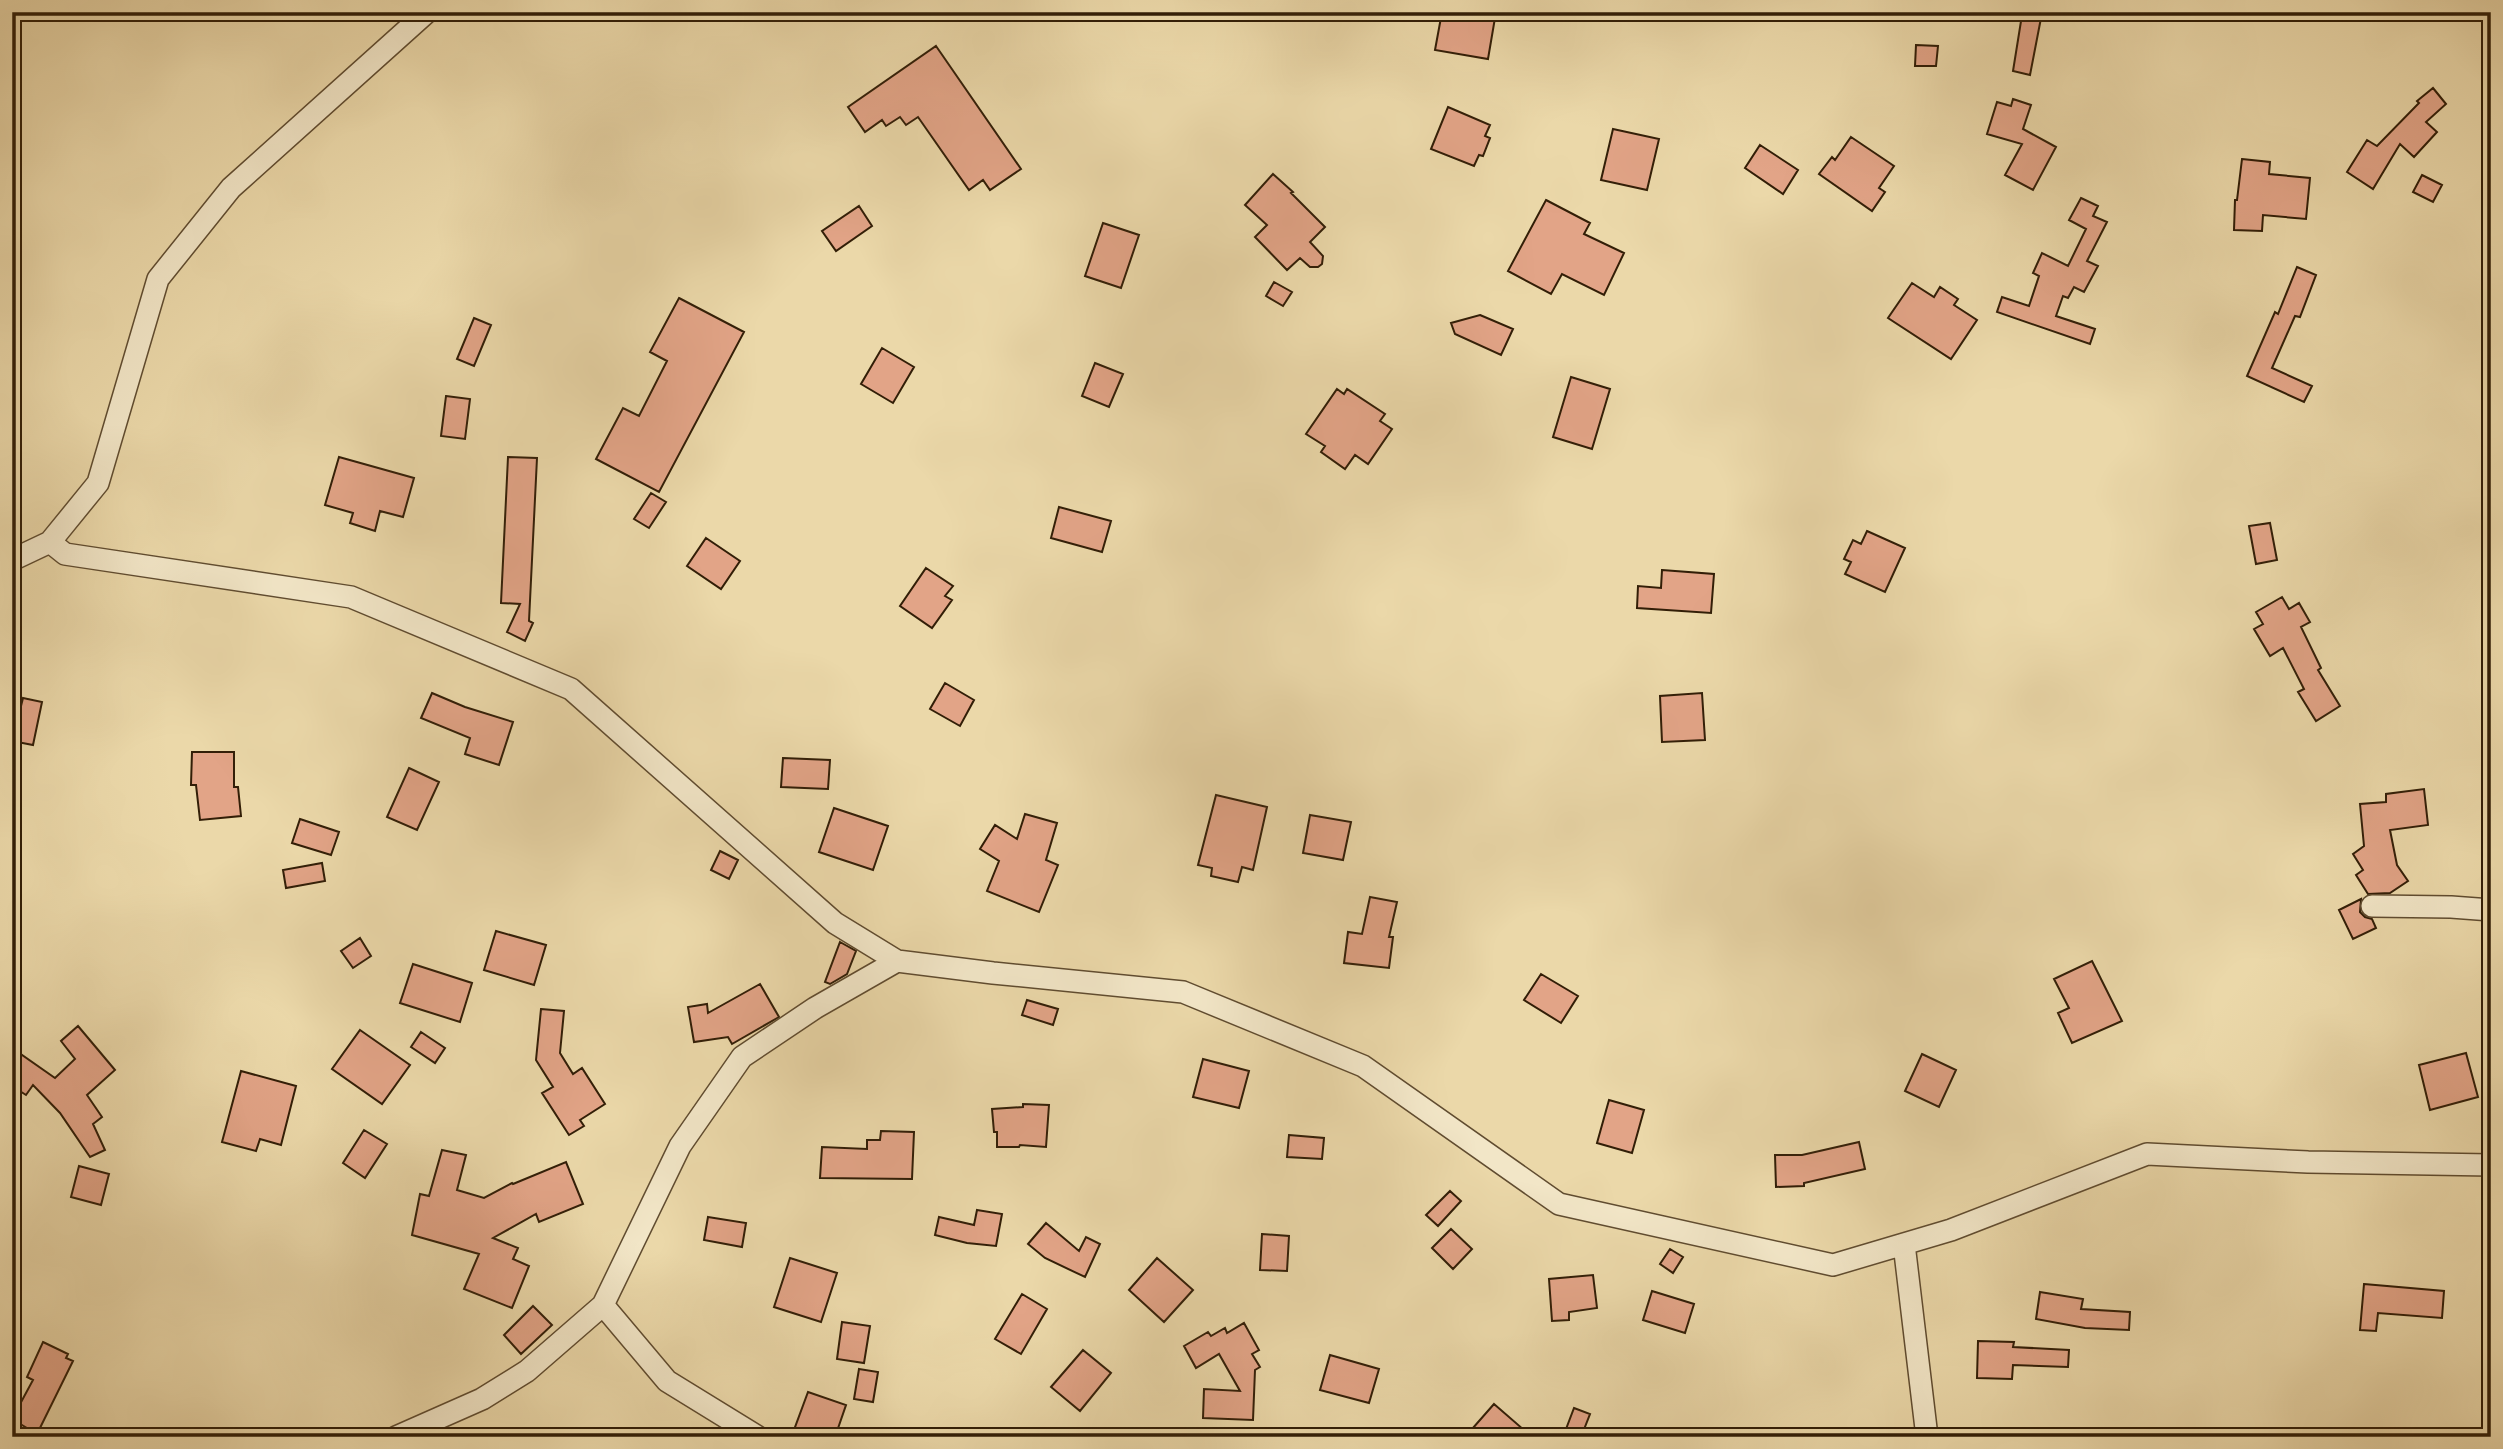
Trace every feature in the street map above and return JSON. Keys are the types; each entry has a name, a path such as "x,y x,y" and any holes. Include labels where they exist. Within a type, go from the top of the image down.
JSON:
{"street":[{"path":"12,560 50,542 98,483 158,279 231,188 426,12"},
{"path":"50,542 65,554 351,597 571,689 835,923 897,961 1183,992 1363,1066 1559,1203 1833,1265 1951,1230 2147,1154 2308,1162 2491,1165"},
{"path":"2372,906 2491,910"},
{"path":"396,1437 482,1399 527,1371 603,1305 680,1146 742,1057 815,1008 897,961"},
{"path":"1904,1244 1927,1437"},
{"path":"603,1305 667,1381 758,1437"}],"building":[{"path":"1442,12 1496,12 1488,59 1435,50"},
{"path":"2022,15 2041,18 2030,75 2013,71"},
{"path":"1916,45 1938,46 1936,66 1915,66"},
{"path":"936,46 1021,169 990,190 983,180 969,190 918,117 906,125 900,117 886,126 882,120 865,132 848,107"},
{"path":"2433,88 2446,104 2426,122 2437,132 2414,157 2400,144 2373,189 2347,172 2367,140 2377,146 2419,103 2417,101"},
{"path":"2013,99 2031,105 2023,129 2056,147 2033,190 2005,175 2022,144 1987,134 1997,102 2011,106"},
{"path":"1448,107 1490,125 1485,136 1490,138 1483,156 1479,155 1474,166 1431,149"},
{"path":"1613,129 1659,139 1647,190 1601,180"},
{"path":"1851,137 1894,166 1879,188 1885,192 1872,211 1819,174 1832,157 1835,160"},
{"path":"1760,145 1798,170 1783,194 1745,168"},
{"path":"2242,159 2270,162 2269,174 2310,178 2306,219 2263,215 2262,231 2234,230 2235,200"},
{"path":"1273,174 1325,227 1310,242 1323,256 1322,264 1318,267 1310,267 1300,258 1287,270 1255,237 1267,225 1245,205"},
{"path":"2422,175 2442,185 2433,202 2413,192"},
{"path":"2081,198 2098,206 2093,216 2107,222 2087,261 2098,266 2084,292 2074,287 2068,298 2063,296 2056,316 2095,329 2090,344 1997,312 2002,297 2029,306 2039,276 2033,273 2042,253 2068,266 2086,229 2069,220"},
{"path":"1546,200 1590,223 1584,234 1624,253 1604,295 1562,274 1551,294 1508,271"},
{"path":"859,206 872,226 836,251 822,231"},
{"path":"1103,223 1139,235 1121,288 1085,276"},
{"path":"2297,267 2316,275 2300,317 2295,316 2272,368 2312,386 2304,402 2247,376 2275,312 2278,314"},
{"path":"1274,282 1292,292 1283,306 1266,296"},
{"path":"1912,283 1934,297 1940,287 1958,299 1954,305 1977,320 1951,359 1888,318"},
{"path":"679,298 744,332 659,492 596,459 623,408 639,416 667,361 650,352"},
{"path":"1480,315 1513,329 1501,355 1455,334 1451,323"},
{"path":"474,318 491,325 474,366 457,359"},
{"path":"882,348 914,367 893,403 861,384"},
{"path":"1095,363 1123,374 1109,407 1082,396"},
{"path":"1571,377 1610,389 1592,449 1553,437"},
{"path":"1337,389 1344,394 1347,389 1385,414 1380,421 1392,429 1368,464 1355,455 1345,469 1321,452 1325,446 1306,434"},
{"path":"446,396 470,399 465,439 441,436"},
{"path":"339,457 414,478 403,517 380,511 375,531 350,523 353,513 325,505"},
{"path":"508,457 537,458 529,621 533,623 525,641 507,632 520,604 501,603"},
{"path":"651,493 666,502 649,528 634,519"},
{"path":"1059,507 1111,521 1102,552 1051,538"},
{"path":"2270,523 2277,560 2256,564 2249,526"},
{"path":"1867,531 1905,548 1885,592 1845,574 1851,562 1844,559 1853,540 1861,544"},
{"path":"706,538 740,561 721,589 687,566"},
{"path":"926,568 953,586 945,596 952,600 932,628 900,606"},
{"path":"1662,570 1714,574 1711,613 1637,608 1638,586 1661,588"},
{"path":"2282,597 2289,609 2299,603 2310,622 2301,627 2321,668 2318,670 2340,706 2316,721 2298,692 2304,689 2283,648 2270,656 2254,629 2263,624 2256,612"},
{"path":"945,683 974,700 960,726 930,709"},
{"path":"432,693 513,722 499,765 465,754 470,738 421,718"},
{"path":"1702,693 1705,740 1662,742 1660,696"},
{"path":"23,698 42,702 33,745 12,741 12,704 21,706"},
{"path":"192,752 234,752 234,787 238,787 241,816 200,820 196,785 191,785"},
{"path":"783,758 830,760 828,789 781,787"},
{"path":"409,768 439,782 417,830 387,817"},
{"path":"2424,789 2428,825 2390,830 2397,865 2408,881 2390,893 2368,894 2356,875 2363,870 2353,854 2364,846 2360,804 2386,802 2386,794"},
{"path":"1216,795 1267,807 1253,870 1242,867 1238,882 1211,876 1212,868 1198,865"},
{"path":"834,808 888,826 873,870 819,852"},
{"path":"1025,814 1057,823 1046,860 1058,865 1039,912 987,891 999,861 980,849 995,825 1017,839"},
{"path":"1310,815 1351,822 1343,860 1303,853"},
{"path":"300,819 339,832 331,855 292,843"},
{"path":"720,851 738,860 729,879 711,870"},
{"path":"322,863 325,881 286,888 283,870"},
{"path":"1370,897 1397,902 1389,937 1393,937 1389,968 1344,963 1348,932 1362,934"},
{"path":"2361,899 2360,912 2372,919 2376,928 2353,939 2339,910"},
{"path":"496,931 546,945 534,985 484,970"},
{"path":"360,938 371,956 353,968 341,951"},
{"path":"840,942 856,951 847,974 830,984 825,982"},
{"path":"2092,961 2122,1021 2072,1043 2058,1013 2069,1008 2054,979"},
{"path":"413,964 472,983 460,1022 400,1003"},
{"path":"1541,974 1578,996 1561,1023 1524,1000"},
{"path":"760,984 779,1017 732,1044 728,1037 694,1042 688,1007 707,1004 708,1013"},
{"path":"1027,1000 1058,1009 1053,1025 1022,1015"},
{"path":"541,1009 564,1011 560,1053 573,1074 582,1068 605,1104 580,1120 584,1126 569,1135 542,1093 553,1087 536,1060"},
{"path":"78,1026 115,1070 87,1095 102,1117 93,1124 105,1150 90,1157 60,1113 33,1085 26,1095 12,1086 12,1048 55,1078 75,1059 61,1041"},
{"path":"360,1030 410,1065 382,1104 332,1069"},
{"path":"421,1032 445,1048 435,1063 411,1047"},
{"path":"2466,1053 2478,1097 2430,1110 2419,1065"},
{"path":"1922,1054 1956,1070 1939,1107 1905,1091"},
{"path":"1203,1059 1249,1071 1239,1108 1193,1097"},
{"path":"241,1071 296,1086 281,1145 260,1139 256,1151 222,1142"},
{"path":"1609,1100 1644,1110 1632,1153 1597,1143"},
{"path":"1023,1104 1049,1105 1046,1147 997,1147 992,1109 1023,1107"},
{"path":"364,1130 387,1144 365,1178 343,1163"},
{"path":"881,1131 914,1132 912,1179 820,1178 822,1147 867,1149 867,1140 880,1140"},
{"path":"1289,1135 1324,1138 1322,1159 1287,1157"},
{"path":"1859,1142 1865,1169 1804,1183 1804,1186 1776,1187 1775,1155 1802,1155"},
{"path":"442,1150 466,1155 457,1190 484,1198 512,1183 566,1162 583,1204 539,1222 536,1214 493,1238 518,1248 513,1259 529,1266 512,1308 464,1289 479,1254 412,1235 420,1194 429,1196"},
{"path":"79,1166 109,1174 101,1205 71,1197"},
{"path":"1450,1191 1461,1201 1438,1226 1426,1215"},
{"path":"977,1210 1002,1214 996,1246 967,1243 935,1235 939,1217 974,1225"},
{"path":"708,1217 746,1223 742,1247 704,1240"},
{"path":"1046,1223 1079,1251 1086,1237 1100,1244 1085,1277 1045,1258 1028,1244"},
{"path":"1451,1229 1472,1249 1453,1269 1432,1248"},
{"path":"1262,1234 1289,1236 1287,1271 1260,1270"},
{"path":"1670,1249 1683,1257 1673,1273 1660,1264"},
{"path":"790,1258 837,1273 821,1322 774,1307"},
{"path":"1157,1258 1193,1290 1164,1322 1129,1290"},
{"path":"1593,1275 1597,1308 1569,1312 1569,1320 1552,1321 1549,1279"},
{"path":"2364,1284 2444,1291 2442,1318 2378,1313 2376,1331 2360,1330"},
{"path":"1652,1291 1694,1304 1685,1333 1643,1320"},
{"path":"2040,1292 2083,1299 2081,1309 2130,1312 2129,1330 2085,1328 2036,1319"},
{"path":"1022,1294 1047,1309 1021,1354 995,1339"},
{"path":"533,1306 552,1325 521,1354 504,1335"},
{"path":"842,1322 870,1326 864,1363 837,1359"},
{"path":"1244,1323 1259,1350 1252,1354 1260,1367 1255,1370 1253,1420 1203,1418 1204,1389 1240,1391 1219,1354 1196,1368 1184,1346 1208,1332 1211,1336 1225,1328 1227,1333"},
{"path":"1978,1341 2014,1342 2013,1347 2069,1350 2068,1367 2013,1365 2012,1379 1977,1378"},
{"path":"43,1342 68,1354 66,1358 73,1361 37,1434 12,1419 33,1380 27,1377"},
{"path":"1083,1350 1111,1373 1080,1411 1051,1387"},
{"path":"1330,1355 1379,1369 1369,1403 1320,1390"},
{"path":"859,1369 878,1372 873,1402 854,1399"},
{"path":"808,1392 846,1405 835,1437 814,1437 794,1430"},
{"path":"1494,1404 1532,1437 1465,1437"},
{"path":"1574,1408 1590,1414 1581,1437 1563,1437"}]}
